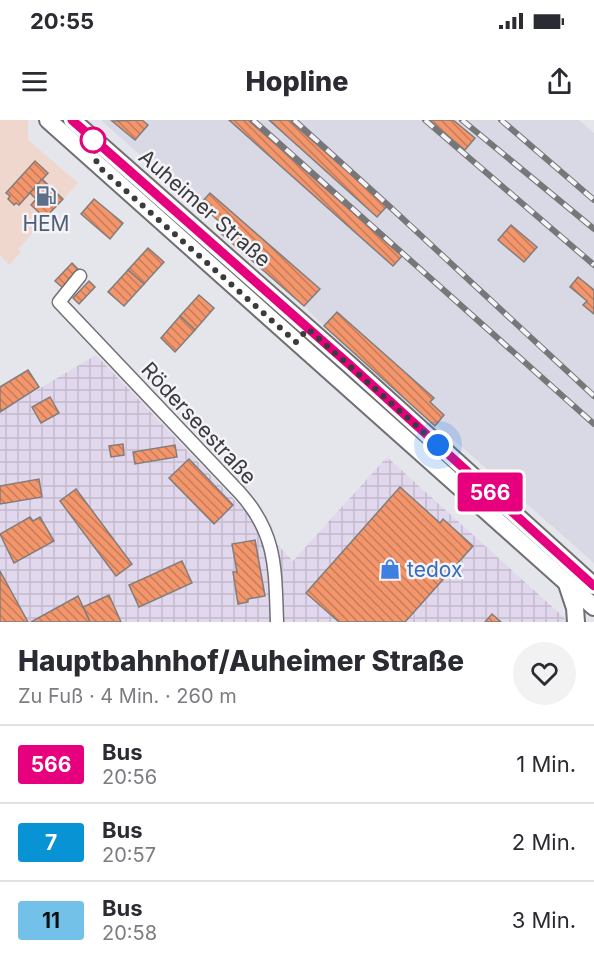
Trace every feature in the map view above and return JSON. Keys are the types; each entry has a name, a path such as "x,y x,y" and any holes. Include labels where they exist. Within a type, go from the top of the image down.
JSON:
{"main road":[{"name":"Auheimer Straße","path":"48,120 594,607"},
{"name":"Auheimer Straße","path":"72,120 594,586"},
{"path":"565,581 573,602 576,622"}],"street":[{"name":"Röderseestraße","path":"80,276 59,302 240,493 261,521 268,536 274,566 277,622"},
{"path":"296,342 308,329"}],"shaded area":[{"path":"0,120 28,120 28,140 78,183 18,249 21,252 9,265 0,255"},
{"path":"101,120 579,120 594,133 594,563 217,230 222,224"},
{"path":"96,355 293,561 387,457 569,622 0,622 0,412"}],"building":[{"path":"142,120 148,125 135,140 112,121"},
{"path":"229,120 248,120 402,256 393,266"},
{"path":"269,120 289,120 387,206 377,217"},
{"path":"429,120 453,120 475,138 465,150"},
{"path":"35,161 48,173 19,205 16,203 14,205 6,193"},
{"name":"HEM","path":"42,179 63,199 45,218 31,205 36,199 30,193"},
{"path":"210,193 320,289 304,306 217,230 222,224 200,204"},
{"path":"94,199 123,223 110,239 81,214"},
{"path":"511,225 537,247 524,262 498,240"},
{"path":"148,248 164,262 144,284 128,270"},
{"path":"72,263 79,270 63,288 55,281"},
{"path":"128,270 144,284 124,306 108,292"},
{"path":"578,277 594,290 594,314 583,305 587,301 570,287"},
{"path":"89,281 95,287 79,304 73,298"},
{"path":"199,295 214,308 195,330 180,316"},
{"path":"337,312 434,398 430,402 444,415 435,426 324,326"},
{"path":"180,316 195,330 175,352 161,338"},
{"path":"28,370 39,387 0,412 0,387"},
{"path":"50,397 59,413 41,423 32,407"},
{"path":"123,444 124,455 111,457 109,446"},
{"path":"175,445 177,457 135,464 133,452"},
{"path":"189,459 233,505 214,524 169,478"},
{"path":"39,479 42,497 0,504 0,486"},
{"name":"tedox","path":"400,487 440,523 443,519 473,546 405,622 339,622 306,593"},
{"path":"76,489 132,564 116,576 60,501"},
{"path":"30,517 33,521 40,517 54,541 14,563 0,534"},
{"path":"255,540 265,596 248,599 248,602 238,604 233,572 237,572 232,544"},
{"path":"182,561 192,583 139,607 129,585"},
{"path":"0,571 28,622 0,622"},
{"path":"109,595 121,622 90,622 83,607"},
{"path":"78,596 90,622 31,622"},
{"path":"492,614 501,622 485,622"}],"railway":[{"path":"253,120 594,424"},
{"path":"294,120 594,396"},
{"path":"425,120 594,265"},
{"path":"462,120 594,229"},
{"path":"501,120 594,200"}],"bus line":[{"name":"566","path":"72,120 351,366 594,586"}],"place":[{"name":"HEM","path":"46,196"},
{"name":"tedox","path":"390,569"}],"route":[{"path":"93,140 97,165 296,342 308,329 438,445"}]}
